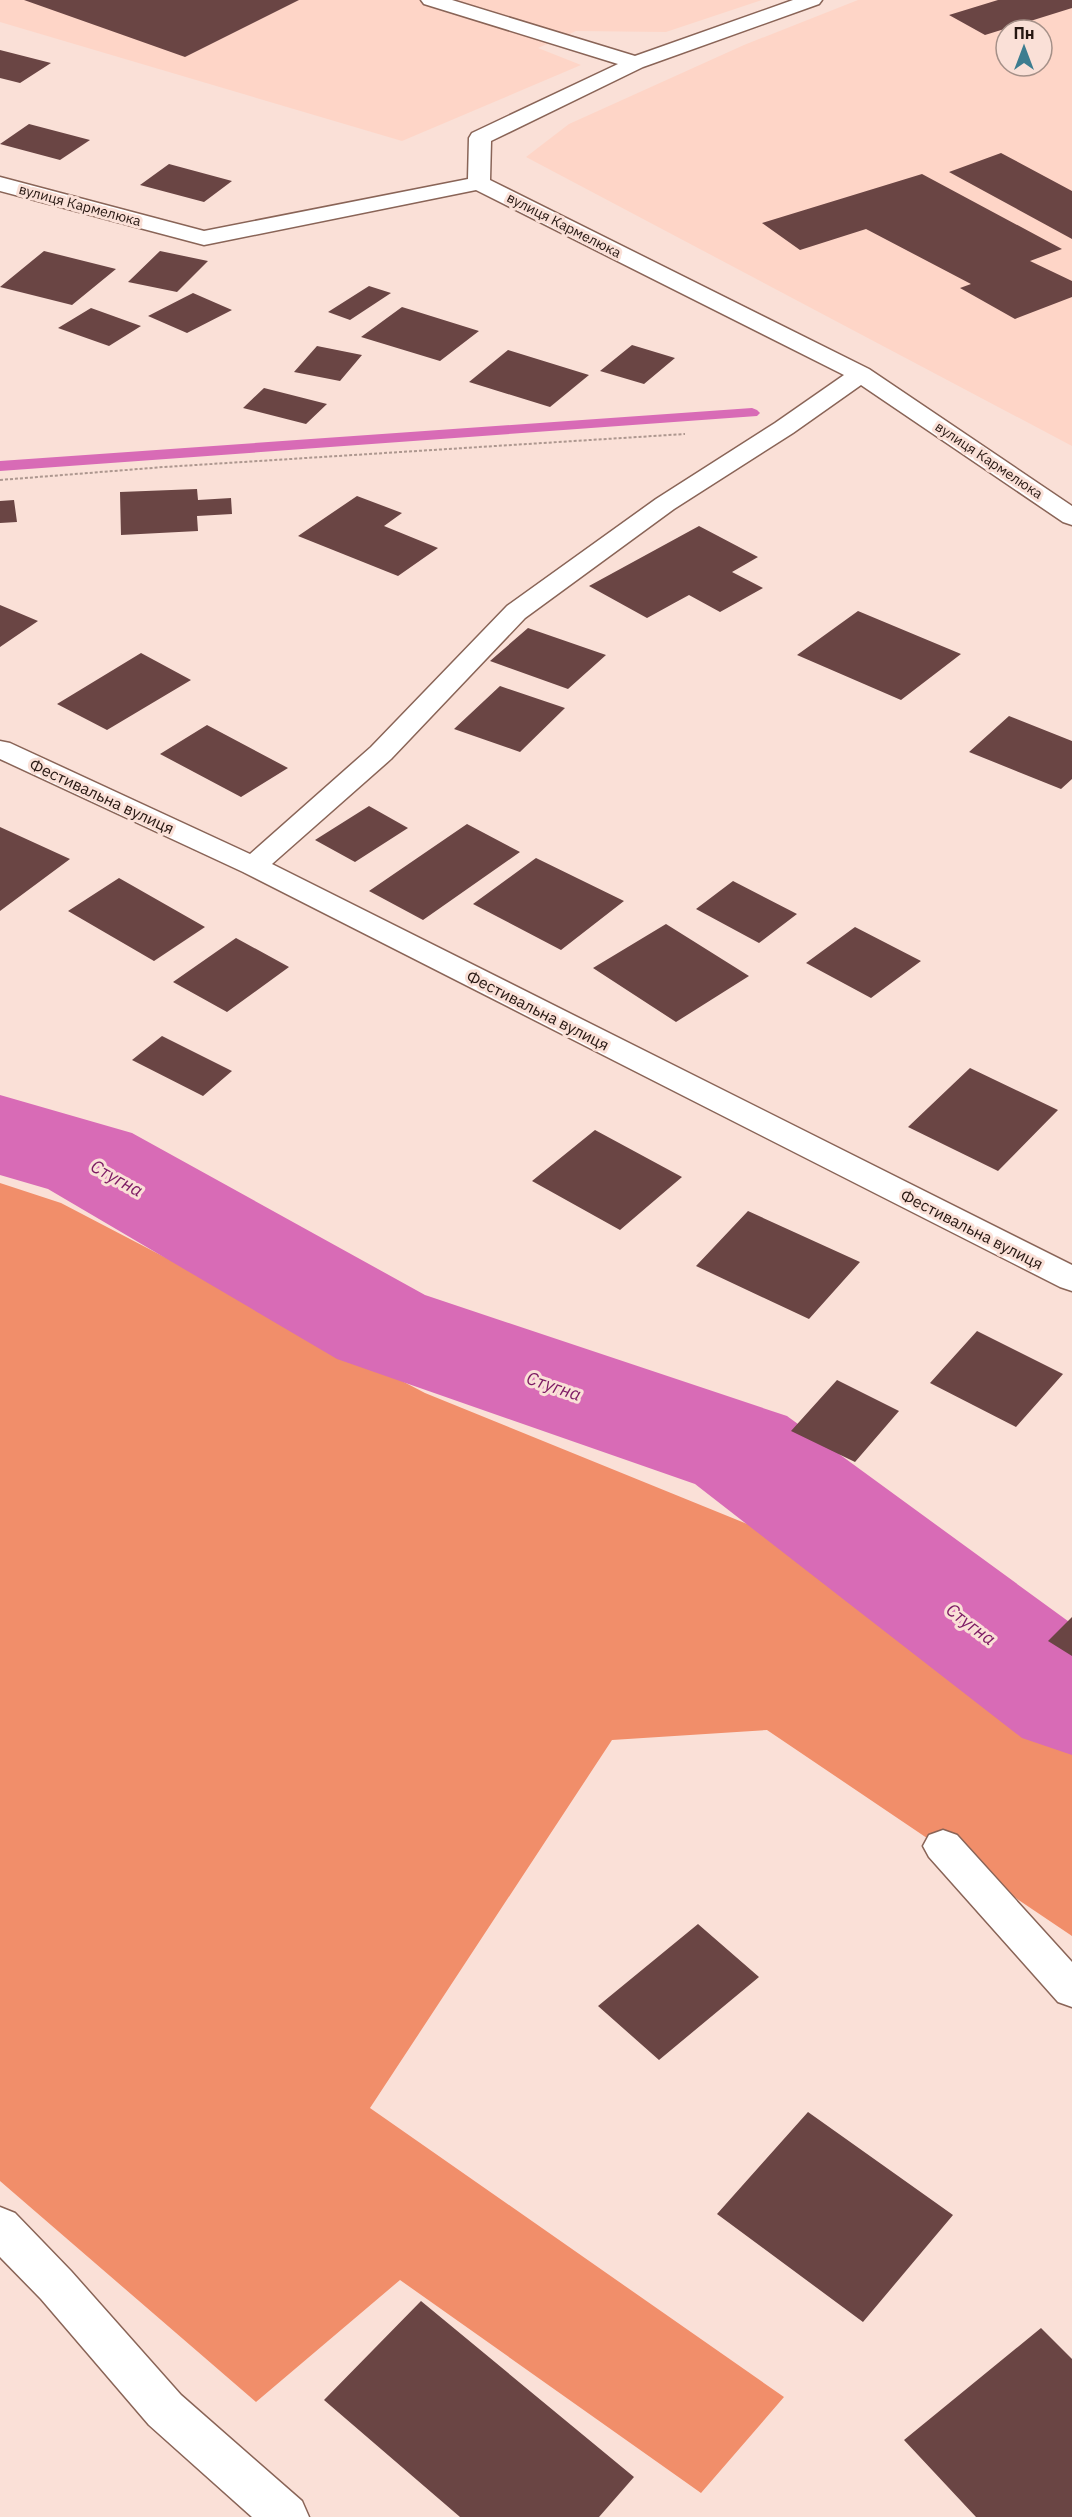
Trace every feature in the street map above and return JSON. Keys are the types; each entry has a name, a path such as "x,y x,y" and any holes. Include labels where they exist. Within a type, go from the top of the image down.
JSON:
{"street":[{"path":"431,0 636,63"},
{"path":"479,183 480,138 636,63 812,0"},
{"name":"вулиця Кармелюка","path":"0,184 204,238 479,183 861,374 1072,517"},
{"path":"253,866 381,753 516,612 665,504 784,428 861,374"},
{"name":"Фестивальна вулиця","path":"0,749 253,866 1072,1279"},
{"path":"944,1846 1072,1990"},
{"path":"0,2228 56,2285 165,2410 286,2517"}],"path":[{"path":"0,480 164,467 689,434"}],"shaded area":[{"path":"0,0 762,0 666,32 576,31 538,48 581,65 402,141 0,22"},
{"path":"858,0 1072,0 1072,446 526,157 569,124 744,45"},
{"path":"0,1183 61,1203 425,1393 794,1543 1072,1747 1072,1936 767,1730 612,1740 370,2108 784,2397 701,2493 400,2280 256,2402 0,2181"}],"building":[{"path":"24,0 299,0 185,57"},
{"path":"998,0 1072,0 1072,8 1040,18 994,18 994,32 985,35 949,15"},
{"path":"0,50 51,63 20,83 0,78"},
{"path":"29,124 90,140 60,160 0,144"},
{"path":"1001,153 1072,191 1072,239 949,172"},
{"path":"169,164 232,181 204,202 140,185"},
{"path":"922,174 1062,249 1030,261 1072,281 1072,297 1015,319 960,288 971,284 866,229 800,250 762,223"},
{"path":"44,251 116,269 72,305 0,287"},
{"path":"160,251 208,261 177,292 128,282"},
{"path":"369,286 391,293 350,320 328,312"},
{"path":"193,293 232,310 187,333 148,316"},
{"path":"402,307 479,331 440,361 361,337"},
{"path":"91,308 141,326 109,346 58,328"},
{"path":"632,345 675,358 644,384 600,371"},
{"path":"317,346 362,355 340,381 294,372"},
{"path":"508,350 589,375 550,407 469,382"},
{"path":"264,388 327,404 306,424 243,408"},
{"path":"197,489 198,500 231,498 232,514 197,516 198,531 121,535 120,492"},
{"path":"357,496 402,513 384,526 438,548 398,576 298,536"},
{"path":"14,500 17,522 0,523 0,501"},
{"path":"699,526 758,557 732,572 763,588 720,612 689,595 647,618 589,586"},
{"path":"0,605 38,621 0,647"},
{"path":"858,611 961,654 901,700 797,655"},
{"path":"528,628 606,655 568,689 490,661"},
{"path":"141,653 191,680 107,730 57,704"},
{"path":"500,686 565,708 520,752 454,729"},
{"path":"1009,716 1072,741 1072,779 1061,789 969,752"},
{"path":"207,725 288,768 241,797 160,754"},
{"path":"369,806 408,828 355,862 315,840"},
{"path":"467,824 520,852 423,920 369,891"},
{"path":"0,827 70,859 0,911"},
{"path":"536,858 624,901 561,950 473,904"},
{"path":"119,878 205,927 154,961 68,911"},
{"path":"733,881 797,914 759,943 696,909"},
{"path":"666,924 749,976 676,1022 593,968"},
{"path":"855,927 921,961 871,998 806,963"},
{"path":"236,938 289,967 227,1012 173,982"},
{"path":"162,1036 232,1071 203,1096 132,1060"},
{"path":"970,1068 1058,1110 998,1171 908,1127"},
{"path":"595,1130 682,1177 620,1230 532,1181"},
{"path":"748,1211 860,1262 809,1319 696,1266"},
{"path":"977,1331 1063,1374 1016,1427 930,1383"},
{"path":"837,1380 899,1411 855,1462 791,1431"},
{"path":"1072,1617 1072,1656 1048,1641"},
{"path":"698,1924 759,1977 659,2060 598,2006"},
{"path":"808,2112 953,2215 863,2322 717,2214"},
{"path":"421,2301 634,2477 599,2517 460,2517 324,2400"},
{"path":"1041,2328 1072,2359 1072,2517 976,2517 904,2440"}],"waterway":[{"path":"0,466 752,413"},
{"name":"Стугна","path":"0,1134 90,1161 381,1327 741,1450 1072,1699"}]}
